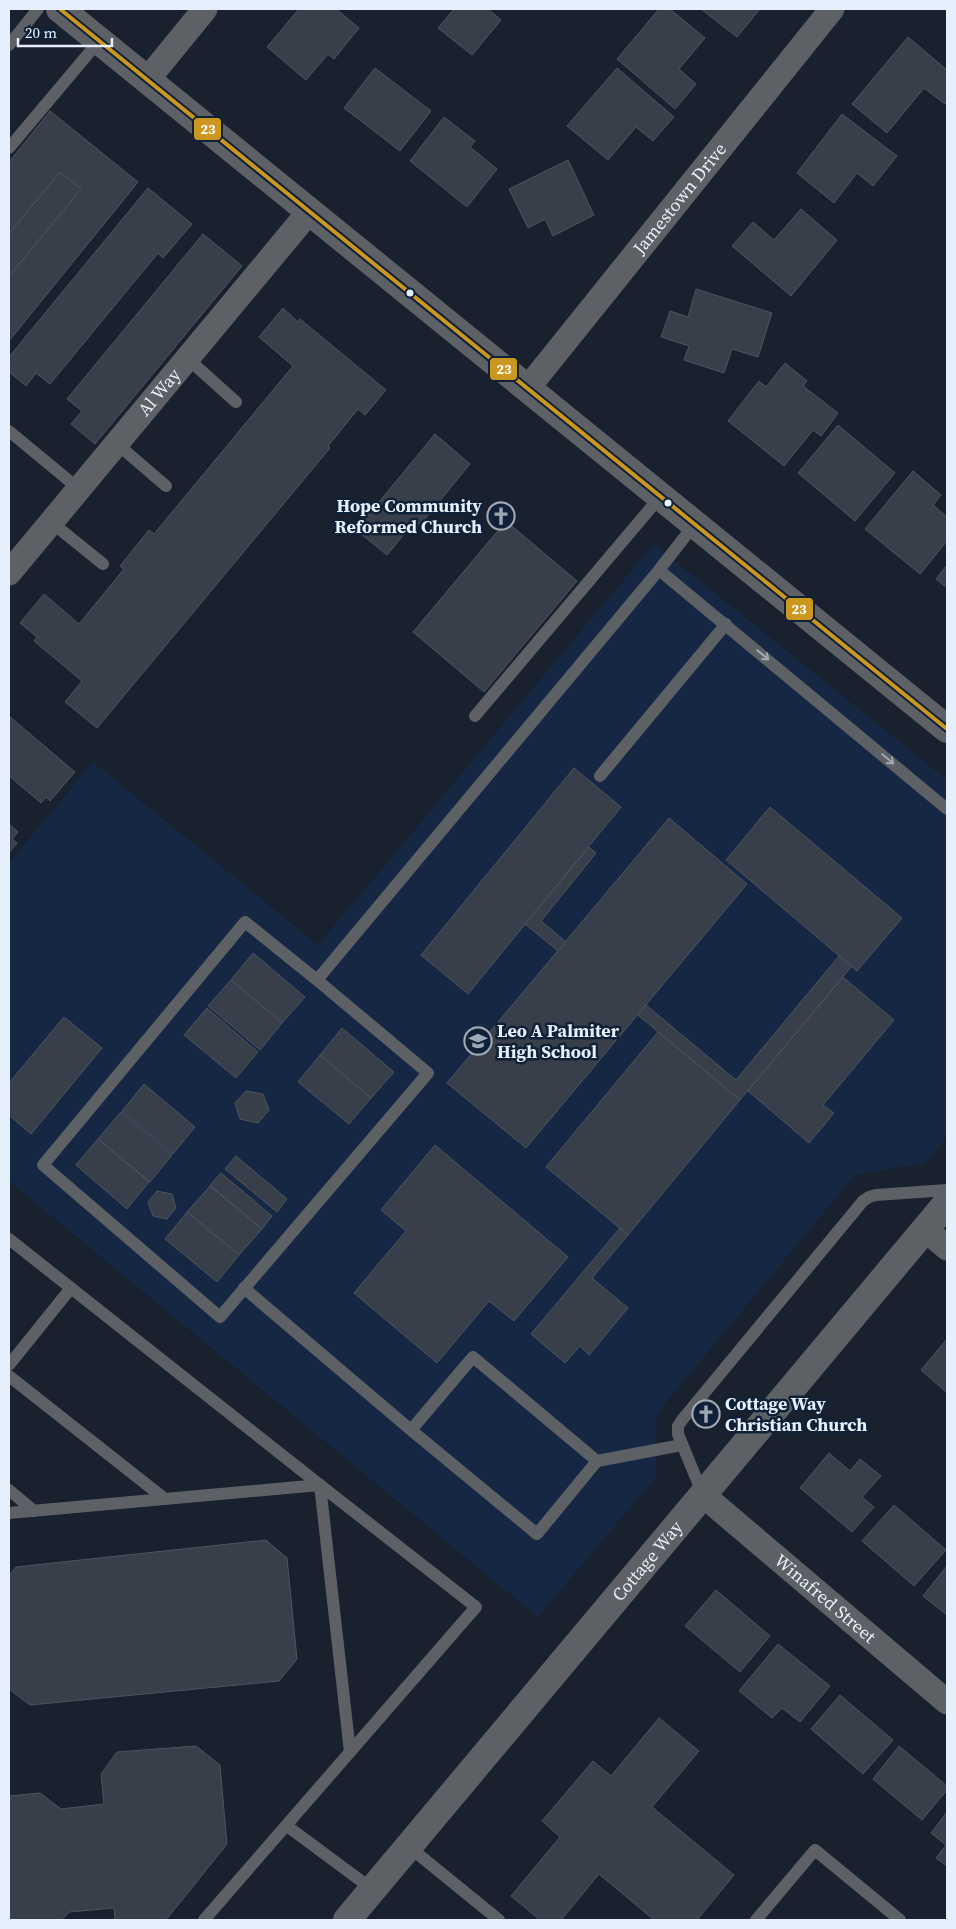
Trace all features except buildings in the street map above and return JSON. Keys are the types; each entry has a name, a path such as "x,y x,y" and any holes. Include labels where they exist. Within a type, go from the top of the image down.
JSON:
{"street":[{"path":"60,9 947,730"},
{"path":"147,80 205,9"},
{"name":"Jamestown Drive","path":"527,389 832,9"},
{"name":"Al Way","path":"13,561 51,522 79,489 309,212"},
{"name":"Cottage Way","path":"347,1920 947,1203"},
{"path":"925,1229 947,1248"},
{"name":"Winafred Street","path":"703,1495 947,1702"}],"lane":[{"path":"9,45 38,9"},
{"path":"9,148 99,41"},
{"path":"187,358 236,402"},
{"path":"9,431 79,489"},
{"path":"116,443 166,486"},
{"path":"475,716 660,497"},
{"path":"51,522 103,564"},
{"path":"317,980 659,570 694,525"},
{"path":"659,570 947,809"},
{"path":"600,776 726,624"},
{"path":"245,922 317,980 428,1073 220,1317 43,1165 245,922"},
{"path":"703,1495 678,1434 678,1426 682,1420 863,1202 876,1195 947,1190"},
{"path":"9,1239 476,1607 204,1920"},
{"path":"9,1365 71,1288"},
{"path":"244,1288 537,1534 597,1461 682,1445"},
{"path":"411,1430 473,1357 597,1461"},
{"path":"9,1376 165,1499"},
{"path":"9,1513 320,1485"},
{"path":"320,1485 350,1752"},
{"path":"9,1490 34,1511"},
{"path":"287,1826 372,1889"},
{"path":"408,1846 499,1920"},
{"path":"756,1920 815,1850 900,1920"}],"shaded area":[{"name":"Leo A Palmiter High School","path":"654,544 947,780 947,1137 925,1163 855,1175 657,1413 656,1477 538,1617 9,1181 9,863 93,762 318,945"}],"transit line":[{"name":"23","path":"60,9 947,729"}],"place":[{"name":"Hope Community Reformed Church","path":"501,516"},
{"name":"Leo A Palmiter High School","path":"478,1041"},
{"name":"Cottage Way Christian Church","path":"706,1414"}]}
